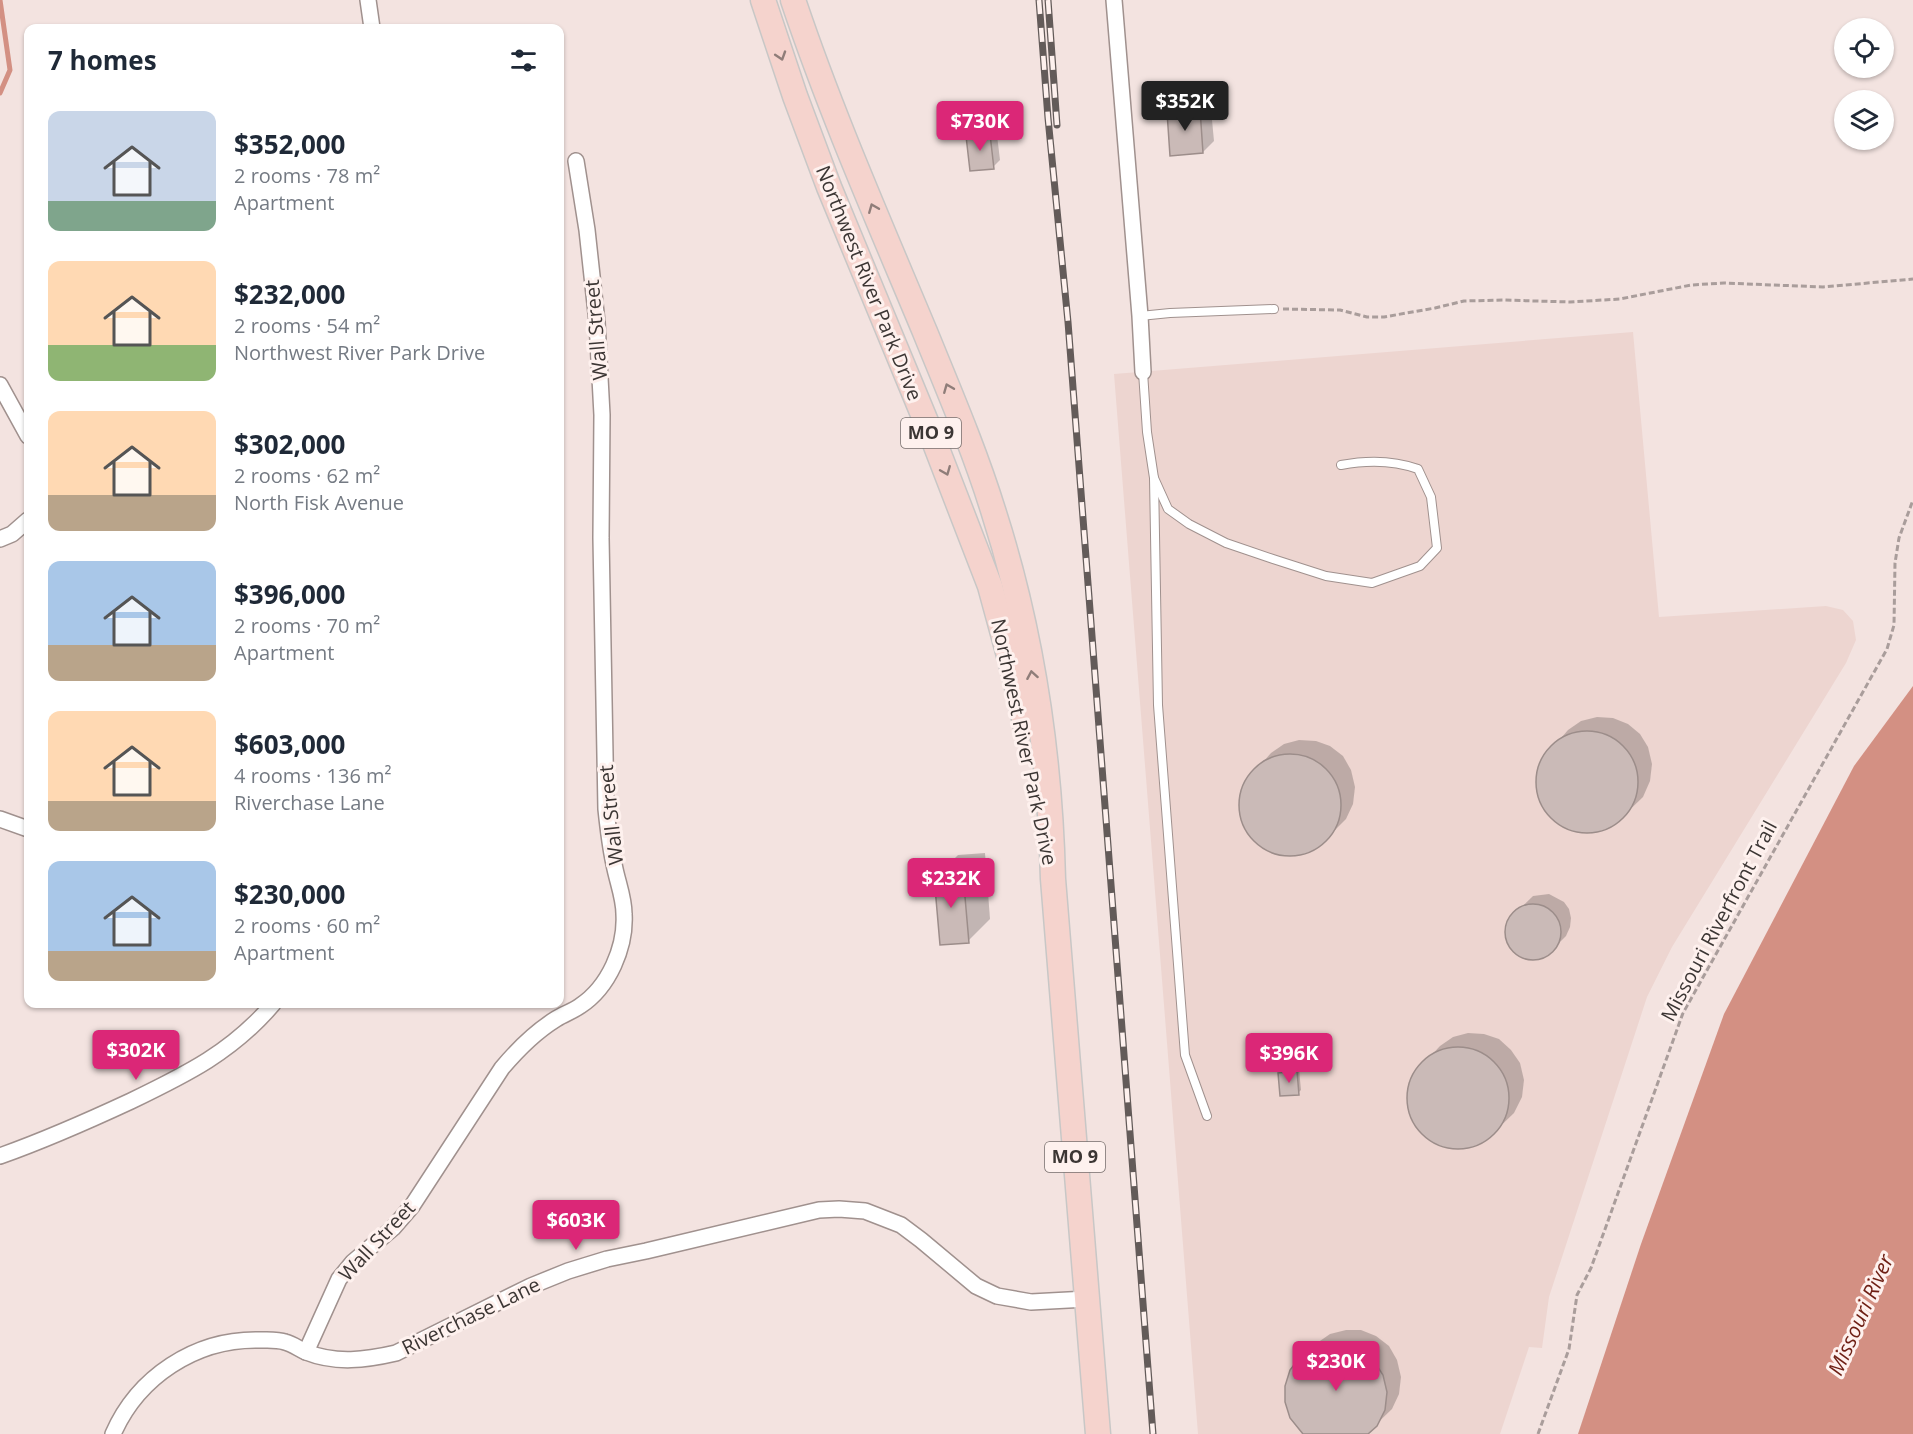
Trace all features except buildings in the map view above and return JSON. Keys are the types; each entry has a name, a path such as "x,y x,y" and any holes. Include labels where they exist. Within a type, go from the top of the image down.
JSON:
{"main road":[{"name":"Northwest River Park Drive","path":"763,0 795,96 830,187 958,501 990,586 1028,736 1053,879"},
{"name":"Northwest River Park Drive","path":"793,0 808,45 861,179 969,440 996,520 1019,605 1035,694 1049,794 1053,879 1098,1434"}],"street":[{"path":"368,0 371,24"},
{"path":"1114,0 1143,372"},
{"name":"Wall Street","path":"306,1352 339,1279 353,1262 393,1228 412,1206 502,1068 515,1052 556,1018 580,1006 604,982 615,962 622,940 624,906 610,844 606,809 601,538 602,415 587,230 576,161"},
{"path":"0,385 24,429"},
{"path":"0,539 12,534 24,524"},
{"path":"0,819 24,827"},
{"path":"0,1156 97,1117 201,1066 227,1048 268,1008"},
{"name":"Riverchase Lane","path":"113,1434 129,1404 147,1384 180,1359 205,1348 244,1340 272,1340 285,1342 306,1352 339,1360 362,1360 396,1353 568,1270 819,1210 865,1211 900,1225 976,1286 997,1296 1031,1302 1087,1299"}],"lane":[{"path":"1140,316 1274,309"},
{"path":"1143,372 1147,432 1154,478 1158,705 1184,1043 1185,1054 1207,1116"},
{"path":"1154,478 1168,509 1175,514 1226,543 1273,559 1326,576 1372,583 1420,566 1437,548 1431,497 1418,469 1402,463 1361,461 1341,465"}],"path":[{"path":"1274,309 1340,310 1367,317 1384,317 1464,301 1570,302 1620,299 1691,285 1724,283 1823,287 1913,279"},
{"name":"Missouri Riverfront Trail","path":"1538,1434 1569,1349 1577,1295 1591,1268 1683,1013 1887,649 1894,625 1895,563 1899,538 1913,500"}],"shaded area":[{"path":"1633,332 1659,617 1826,606 1843,610 1853,621 1856,640 1846,663 1672,947 1647,997 1549,1297 1542,1348 1529,1347 1500,1434 1198,1434 1114,374"}],"water":[{"name":"Missouri River","path":"1913,686 1913,1434 1578,1434 1641,1244 1724,1014 1854,766"}],"waterway":[{"path":"0,0 10,70 0,93"}],"railway":[{"path":"1039,0 1068,322 1153,1434"},
{"path":"1048,0 1057,125"}]}
